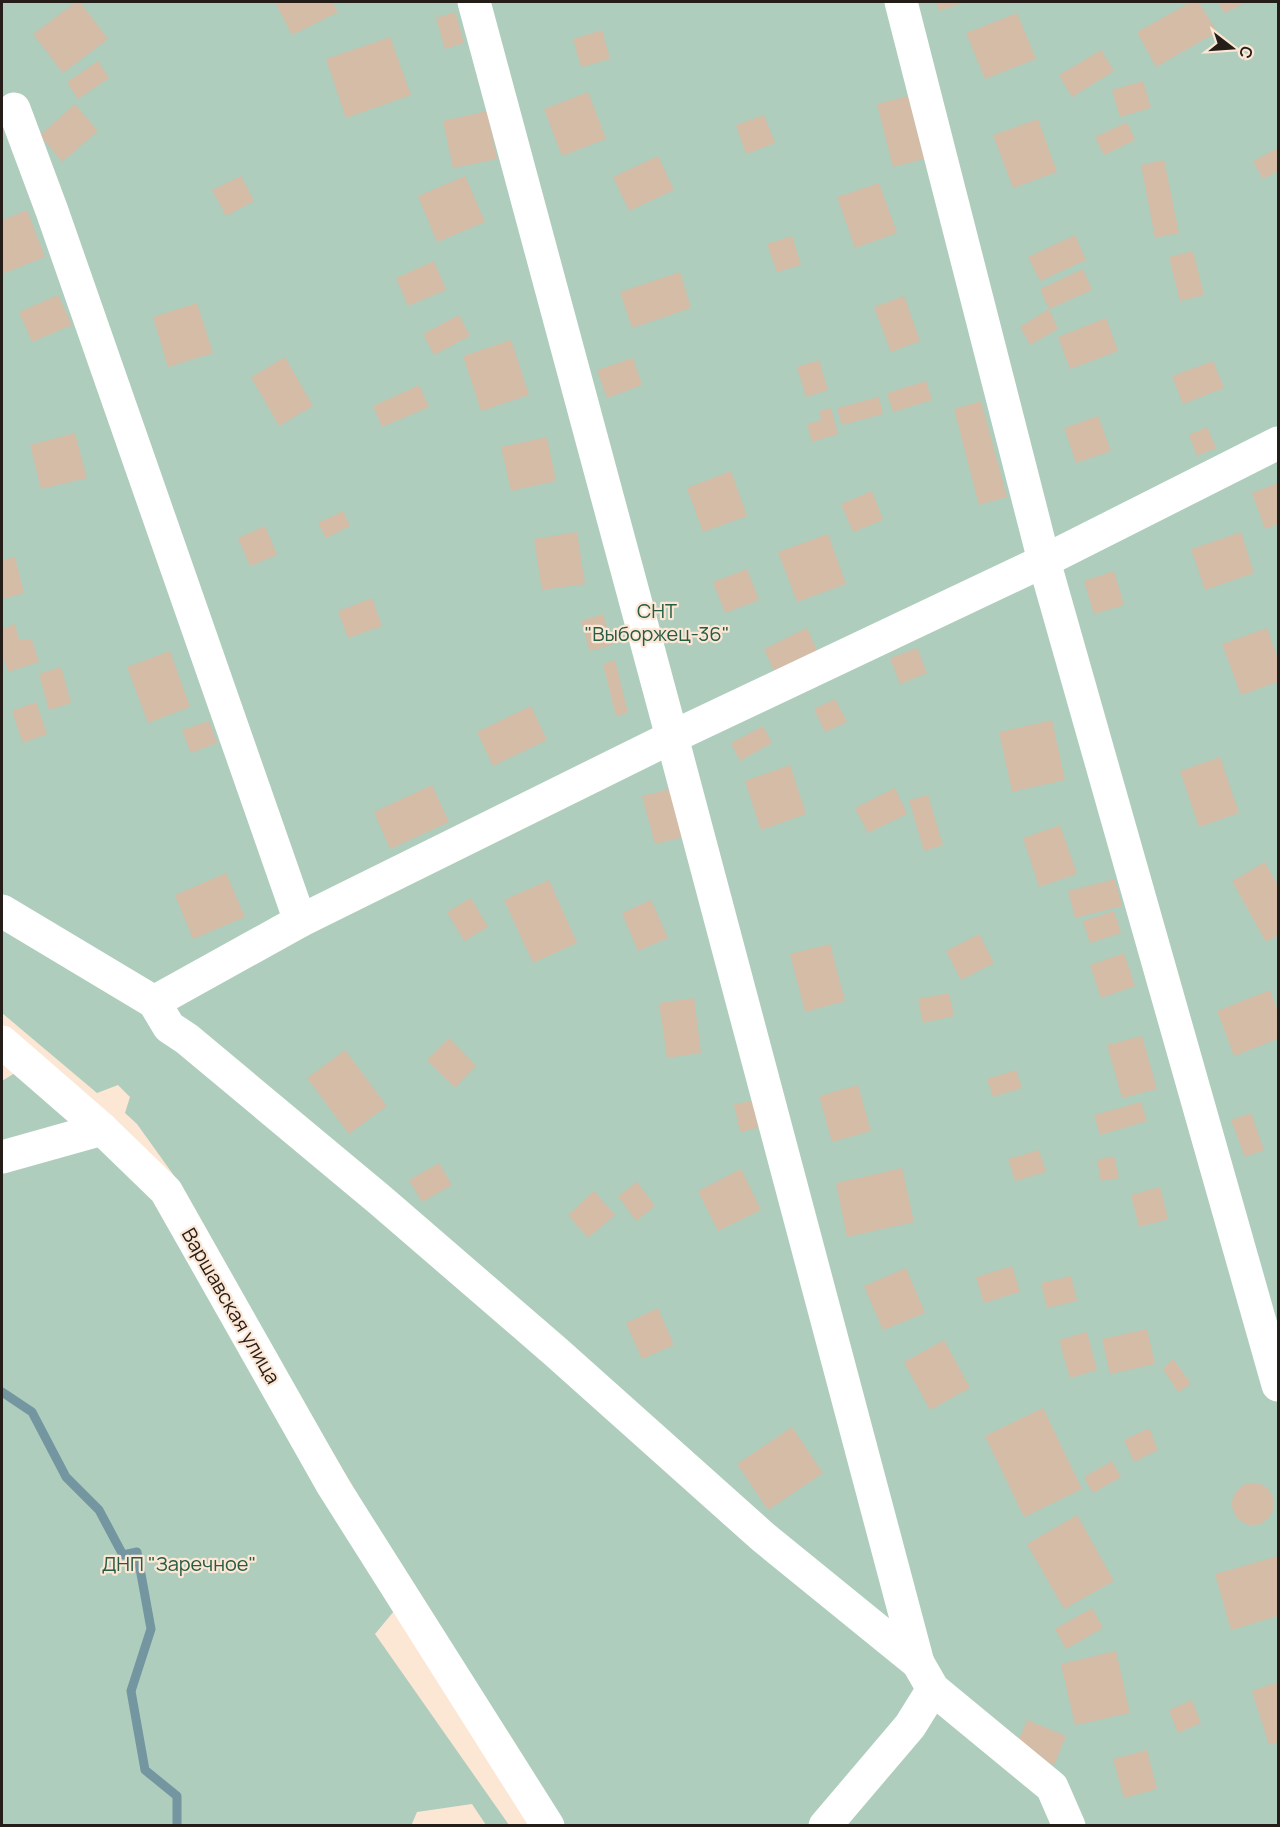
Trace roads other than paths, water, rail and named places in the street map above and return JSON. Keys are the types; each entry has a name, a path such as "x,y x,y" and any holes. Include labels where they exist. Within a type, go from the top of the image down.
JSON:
{"street":[{"path":"474,2 926,1676 910,1726 825,1826"},
{"path":"901,2 1044,561 1278,1384"},
{"path":"14,109 52,211 300,921"},
{"path":"154,1002 300,921 672,737 1044,561 1278,443"},
{"path":"2,911 154,1002 169,1027 187,1039 380,1200 556,1352 763,1537 1052,1787 1069,1826"},
{"name":"Варшавская улица","path":"2,1042 102,1129 166,1191 333,1486 548,1826"},
{"path":"2,1157 102,1129"}],"waterway":[{"path":"2,1392 32,1412 66,1477 99,1510 123,1555 137,1552 151,1629 131,1691 145,1770 177,1796 177,1826"}],"park label":[{"name":"СНТ \"Выборжец-36\"","path":"657,622"},
{"name":"ДНП \"Заречное\"","path":"179,1564"}]}
